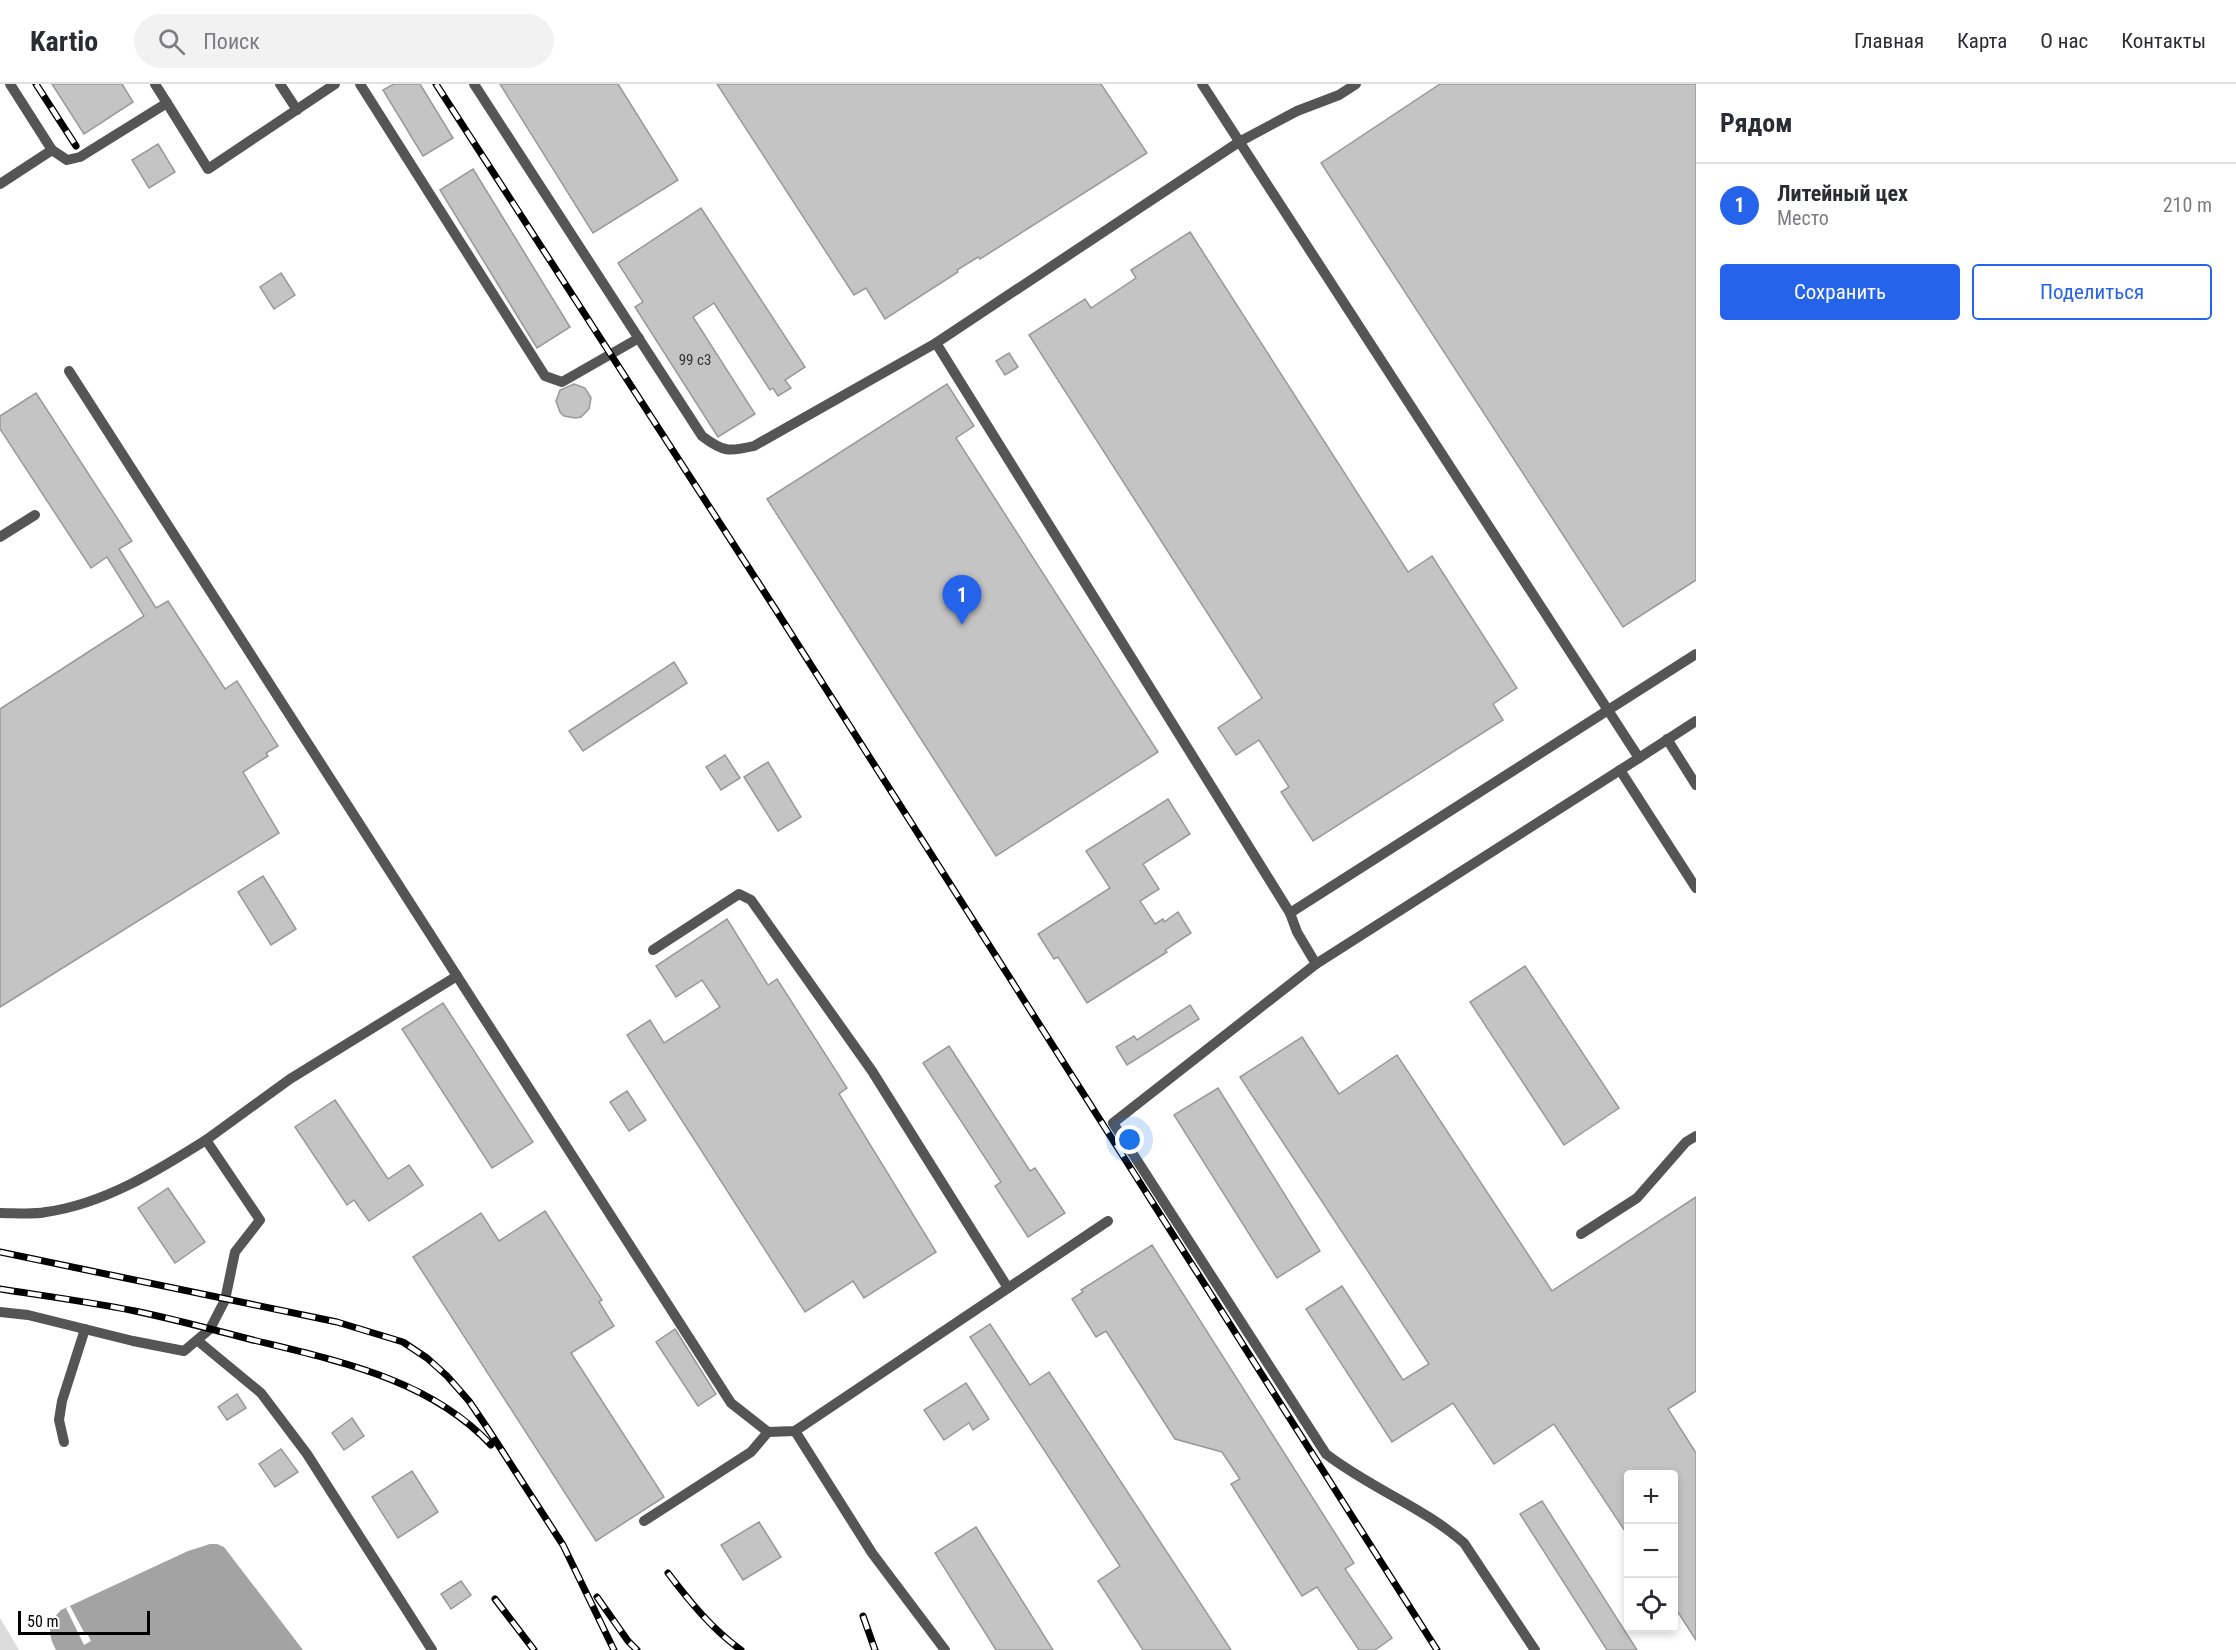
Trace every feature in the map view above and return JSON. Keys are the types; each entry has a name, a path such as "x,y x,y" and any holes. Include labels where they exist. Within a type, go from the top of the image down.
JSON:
{"lane":[{"path":"10,84 52,150 67,160 80,157 167,103"},
{"path":"155,84 208,169 335,84"},
{"path":"280,84 297,110"},
{"path":"360,84 545,376 562,382 639,338"},
{"path":"474,84 702,436 717,448 734,451 754,446 936,343 1239,142 1297,111 1339,95 1356,84"},
{"path":"1202,84 1639,758"},
{"path":"0,184 52,150"},
{"path":"936,343 1290,913 1297,932 1316,964"},
{"path":"69,372 731,1403 768,1432 795,1431 1108,1221"},
{"path":"0,537 35,515"},
{"path":"1290,913 1696,654"},
{"path":"1535,1650 1464,1543 1449,1529 1348,1471 1326,1454 1113,1123 1316,964 1696,721"},
{"path":"1667,739 1696,785"},
{"path":"1620,770 1696,888"},
{"path":"653,950 739,894 752,900 872,1071 1008,1288"},
{"path":"0,1213 45,1213 89,1203 164,1166 206,1140 290,1080 457,976"},
{"path":"1581,1234 1637,1198 1686,1142 1696,1136"},
{"path":"0,1312 28,1315 184,1351 198,1341 210,1329 225,1300 236,1252 260,1220 206,1140"},
{"path":"64,1442 59,1420 62,1401 85,1329"},
{"path":"198,1341 261,1393 308,1454 432,1650"},
{"path":"795,1431 872,1553 945,1650"},
{"path":"644,1521 751,1452 768,1432"}],"shaded area":[{"path":"210,1544 224,1547 303,1650 56,1650 50,1629 53,1619 61,1610 188,1551"},
{"path":"0,1618 19,1650 0,1650"}],"pier":[{"path":"70,1606 91,1641 84,1645 66,1608"}],"building":[{"path":"52,84 122,84 133,102 84,134"},
{"path":"394,84 420,84 453,138 423,156 383,90"},
{"path":"500,84 618,84 678,180 593,233"},
{"path":"717,84 1101,84 1147,153 980,259 978,257 957,270 958,272 885,319 866,288 854,295"},
{"path":"1440,84 1696,84 1696,580 1623,627 1321,163"},
{"path":"158,144 175,172 149,188 132,160"},
{"path":"473,169 570,327 537,348 440,190"},
{"path":"701,208 805,367 785,380 791,388 778,396 773,388 770,390 714,303 693,317 755,414 718,437 635,307 643,302 618,263"},
{"path":"1190,232 1408,572 1432,556 1517,688 1493,704 1503,720 1313,841 1281,792 1289,787 1259,740 1236,755 1218,728 1262,698 1029,335 1085,299 1091,308 1136,278 1131,270"},
{"path":"281,273 295,295 274,309 260,287"},
{"path":"1009,353 1018,367 1005,375 996,361"},
{"path":"574,384 585,388 591,398 589,409 581,417 575,418 564,416 556,401 560,390"},
{"path":"947,384 974,426 956,438 1158,752 996,856 767,499"},
{"path":"36,393 132,541 119,549 156,608 168,601 225,689 237,681 278,746 266,753 268,756 243,772 279,833 0,1007 0,709 144,616 107,557 91,568 0,429 0,416"},
{"path":"674,662 687,683 583,751 569,731"},
{"path":"725,755 740,778 721,790 706,767"},
{"path":"768,762 801,817 778,831 744,777"},
{"path":"1168,799 1190,834 1143,864 1159,889 1140,901 1155,924 1163,919 1164,922 1178,912 1191,933 1165,950 1167,952 1087,1003 1058,957 1054,959 1038,934 1110,888 1086,851"},
{"path":"263,876 296,929 271,945 238,892"},
{"path":"727,919 768,985 777,979 847,1088 839,1094 936,1252 864,1298 853,1281 805,1312 627,1035 650,1020 664,1043 720,1007 702,980 676,997 656,966"},
{"path":"1525,966 1619,1108 1564,1145 1470,1002"},
{"path":"443,1003 533,1142 492,1168 402,1029"},
{"path":"1190,1005 1199,1019 1127,1065 1116,1047 1134,1036 1137,1040"},
{"path":"1302,1037 1339,1094 1397,1055 1552,1291 1696,1197 1696,1391 1668,1409 1696,1453 1696,1640 1678,1612 1678,1470 1624,1470 1624,1529 1554,1424 1494,1464 1453,1403 1392,1442 1306,1309 1342,1286 1403,1380 1429,1364 1240,1077"},
{"path":"949,1046 1030,1171 1035,1168 1065,1213 1028,1237 995,1186 1001,1182 923,1063"},
{"path":"1218,1088 1320,1251 1277,1278 1174,1115"},
{"path":"627,1091 646,1120 629,1131 610,1102"},
{"path":"335,1100 388,1179 409,1165 423,1185 369,1221 354,1200 347,1205 295,1127"},
{"path":"168,1188 205,1242 175,1263 138,1208"},
{"path":"545,1211 602,1300 599,1302 614,1326 571,1353 664,1497 596,1541 413,1257 481,1213 499,1241"},
{"path":"1152,1245 1354,1563 1345,1569 1392,1638 1375,1650 1359,1650 1317,1587 1302,1596 1231,1484 1240,1479 1222,1452 1175,1439 1106,1331 1096,1337 1072,1299 1083,1292 1081,1290"},
{"path":"990,1324 1030,1385 1049,1372 1231,1650 1143,1650 1098,1581 1120,1566 970,1337"},
{"path":"675,1329 716,1394 698,1406 656,1342"},
{"path":"966,1383 989,1419 973,1430 969,1423 944,1440 924,1410"},
{"path":"237,1394 246,1408 227,1420 218,1407"},
{"path":"352,1418 364,1436 344,1450 332,1433"},
{"path":"281,1449 298,1472 275,1487 259,1464"},
{"path":"412,1471 438,1512 398,1538 372,1497"},
{"path":"1542,1501 1637,1650 1607,1650 1520,1514"},
{"path":"759,1522 781,1557 743,1580 721,1545"},
{"path":"976,1527 1053,1650 996,1650 935,1553"},
{"path":"461,1581 471,1595 451,1609 441,1594"}],"railway":[{"path":"36,84 76,146"},
{"path":"436,84 774,607 1437,1650"},
{"path":"0,1252 337,1322 403,1342 427,1358 469,1401 563,1545 614,1650"},
{"path":"0,1289 135,1311 347,1364 410,1388 439,1403 466,1422 491,1445"},
{"path":"668,1573 720,1633 741,1650"},
{"path":"597,1597 637,1650"},
{"path":"495,1599 534,1650"},
{"path":"863,1616 875,1650"}],"place":[{"name":"Литейный цех","path":"962,625"}]}
